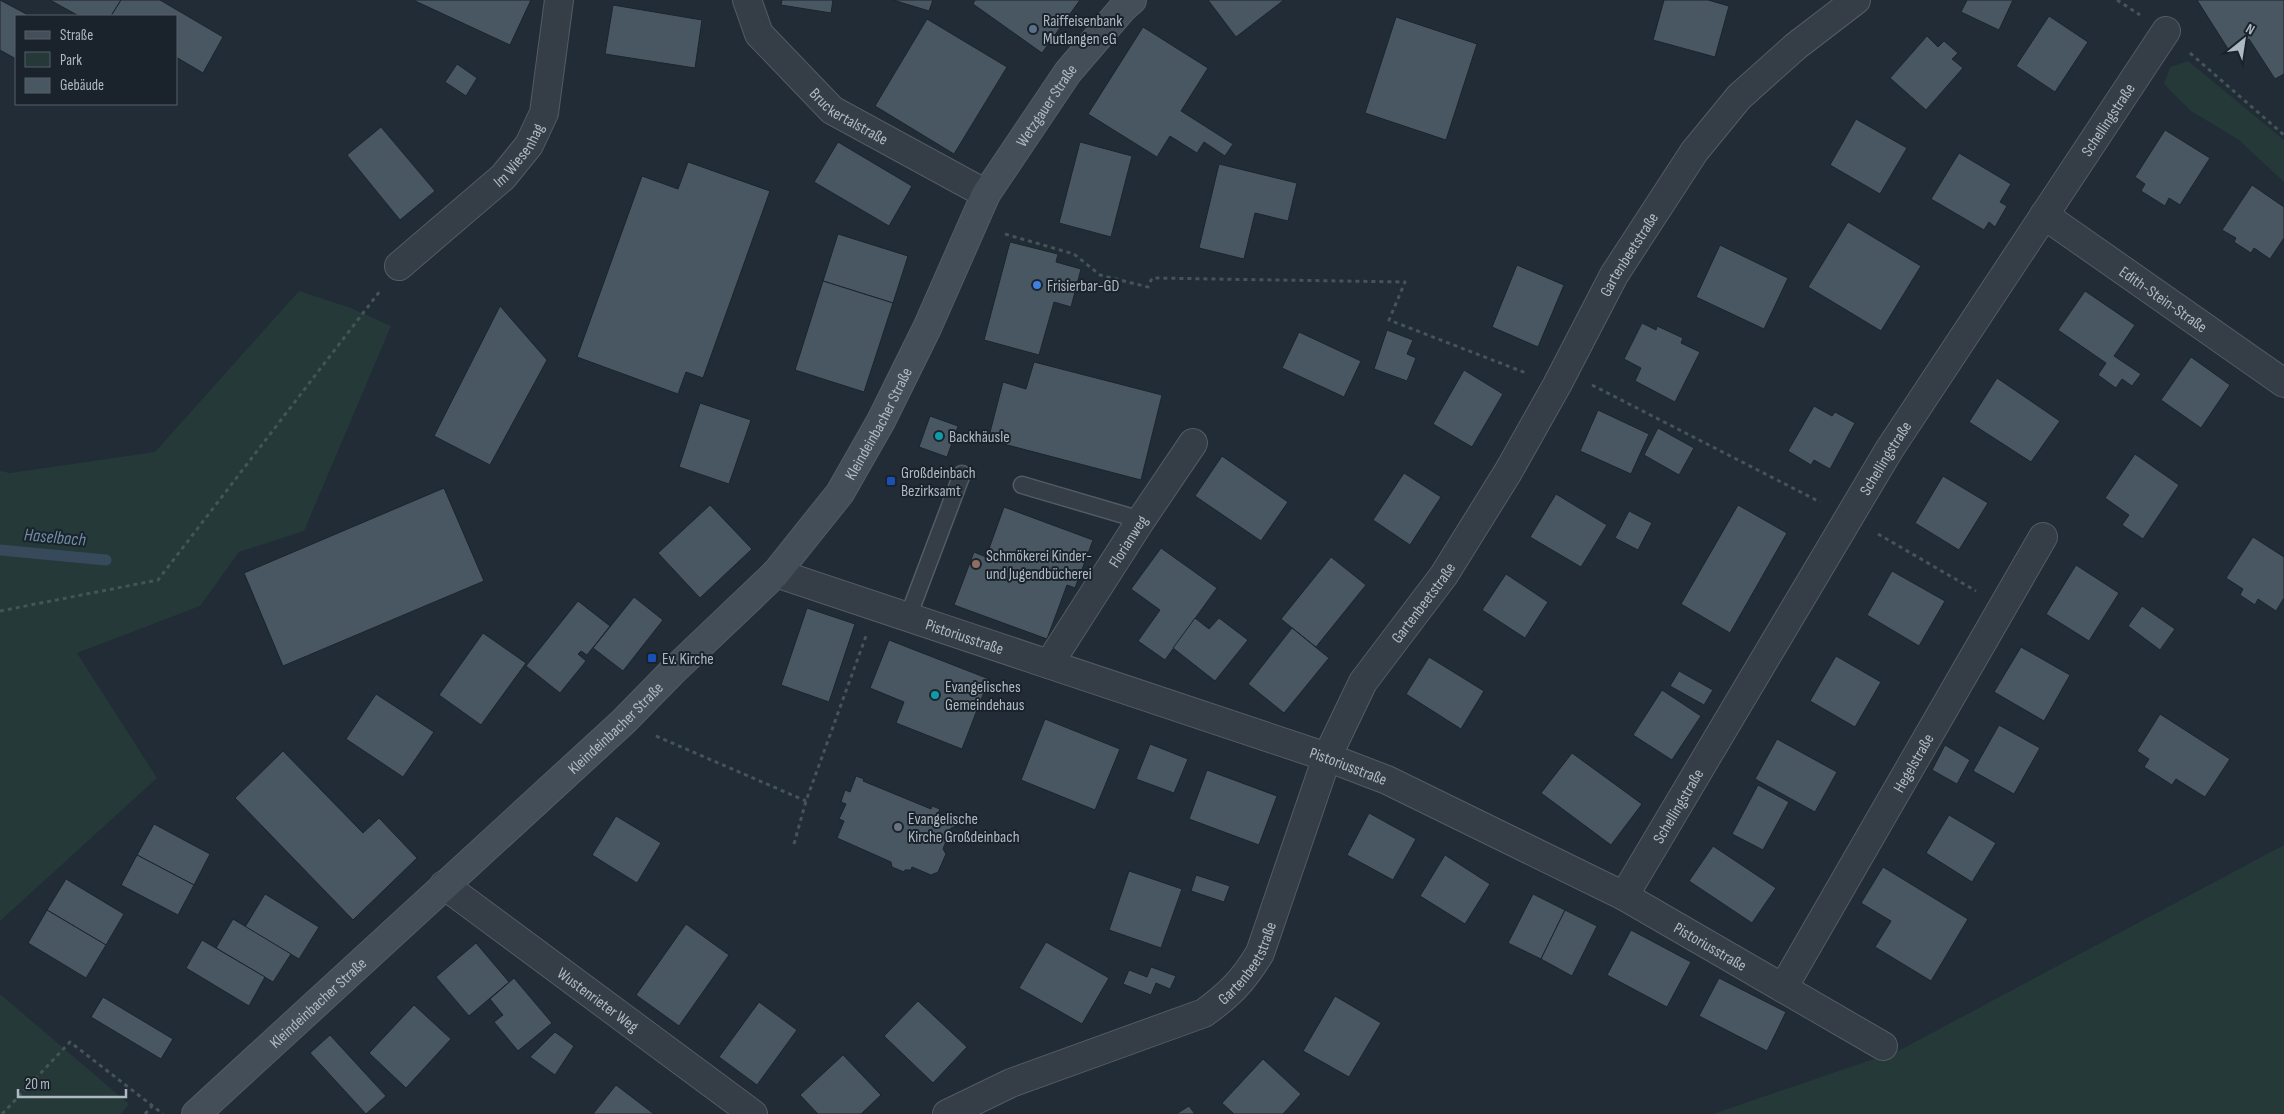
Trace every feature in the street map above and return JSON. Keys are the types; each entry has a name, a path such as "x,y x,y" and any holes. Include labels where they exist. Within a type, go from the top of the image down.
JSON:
{"street":[{"name":"Im Wiesenhag","path":"399,266 503,177 529,145 544,113 559,0"},
{"name":"Bruckertalstraße","path":"747,0 759,34 832,110 986,194"},
{"name":"Wetzgauer Straße","path":"986,194 1068,72 1132,0"},
{"name":"Gartenbeetstraße","path":"947,1114 1011,1083 1204,1014 1230,994 1246,975 1260,953 1327,757 1363,682 1444,574 1508,472 1561,378 1614,275 1694,152 1738,97 1796,46 1856,0"},
{"name":"Schellingstraße","path":"1624,896 1889,450 2166,31"},
{"name":"Kleindeinbacher Straße","path":"196,1114 623,722 672,672 776,573 840,493 881,421 927,328 986,194"},
{"name":"Edith-Stein-Straße","path":"2044,215 2284,383"},
{"name":"Florianweg","path":"1049,664 1141,520 1193,444"},
{"name":"Hegelstraße","path":"1783,988 2043,537"},
{"name":"Pistoriusstraße","path":"776,573 1327,757 1387,780 1624,896 1883,1046"},
{"name":"Wustenrieter Weg","path":"444,885 753,1114"}],"lane":[{"path":"908,617 962,474"},
{"path":"1022,484 1141,520"}],"path":[{"path":"2117,0 2166,31 2284,135"},
{"path":"972,224 1074,254 1100,275 1148,288 1152,278 1405,282 1389,320 1561,378 1849,516 2003,607"},
{"path":"0,611 158,580 399,266"},
{"path":"794,844 806,801 877,607"},
{"path":"623,722 806,801"},
{"path":"2,1114 70,1042 164,1114"},
{"path":"145,1114 152,1106"}],"green space":[{"path":"2188,61 2284,140 2284,182 2239,140 2191,111 2164,84 2170,67"},
{"path":"299,291 351,308 391,326 304,531 239,552 200,606 77,653 157,778 0,921 0,471 10,473 155,452"},
{"path":"2284,845 2284,1114 1713,1114 1900,1050"},
{"path":"0,994 129,1104 121,1114 0,1114"}],"building":[{"path":"0,0 28,15 15,15 15,58 0,50"},
{"path":"50,0 121,0 112,15 77,15"},
{"path":"121,0 160,0 223,37 203,73 178,58 178,15 112,15"},
{"path":"413,0 531,0 510,45"},
{"path":"782,0 833,0 831,13 781,5"},
{"path":"893,0 933,0 929,11"},
{"name":"Raiffeisenbank Mutlangen eG","path":"975,0 1080,0 1042,53 973,4"},
{"path":"1208,0 1284,0 1236,37"},
{"path":"1664,0 1708,0 1729,6 1715,57 1653,40"},
{"path":"1967,0 2013,0 1999,30 1961,12"},
{"path":"2197,0 2284,0 2284,74 2275,79 2249,39 2230,52"},
{"path":"613,5 702,20 695,68 605,54"},
{"path":"2049,16 2088,42 2055,92 2016,66"},
{"path":"1396,17 1477,44 1446,140 1365,113"},
{"path":"927,19 1007,67 954,154 875,106"},
{"path":"1143,27 1208,68 1181,111 1233,144 1225,156 1204,142 1197,153 1170,136 1157,157 1088,114"},
{"path":"1927,36 1938,47 1944,41 1958,53 1952,59 1963,68 1926,110 1890,78"},
{"path":"457,64 477,78 466,96 445,82"},
{"path":"1856,119 1907,148 1880,194 1830,165"},
{"path":"381,127 435,191 400,220 347,155"},
{"path":"2165,130 2210,158 2180,205 2169,198 2165,206 2141,191 2145,184 2135,177"},
{"path":"838,142 912,186 889,226 814,182"},
{"path":"1080,142 1132,156 1111,237 1059,223"},
{"path":"1959,153 2011,184 2000,202 2007,206 1995,227 1989,222 1984,230 1931,199"},
{"path":"688,162 770,191 703,378 686,372 678,394 577,357 642,176 678,189"},
{"path":"1219,164 1297,183 1288,221 1255,213 1244,259 1199,248"},
{"path":"2252,185 2284,207 2284,238 2270,259 2254,248 2251,253 2234,242 2236,238 2222,230"},
{"path":"1848,222 1921,266 1881,331 1808,287"},
{"path":"838,234 908,256 893,303 823,281"},
{"name":"Frisierbar-GD","path":"1010,242 1058,254 1056,262 1081,269 1071,307 1054,302 1039,355 984,340"},
{"path":"1720,245 1788,278 1764,329 1696,297"},
{"path":"1517,265 1564,285 1538,347 1492,327"},
{"path":"823,281 893,303 864,392 795,370"},
{"path":"2085,291 2135,325 2114,356 2141,374 2132,386 2122,379 2116,388 2098,375 2106,363 2058,330"},
{"path":"500,306 547,360 490,465 434,436"},
{"path":"1642,323 1656,330 1657,326 1683,338 1681,343 1700,352 1675,402 1635,381 1641,368 1624,359"},
{"path":"1387,330 1413,340 1407,354 1416,358 1407,381 1374,369"},
{"path":"1299,332 1361,361 1344,397 1282,368"},
{"path":"2191,357 2230,385 2201,428 2161,400"},
{"path":"1034,362 1162,395 1141,480 988,440 1003,382 1026,389"},
{"path":"1464,370 1503,394 1472,447 1433,424"},
{"path":"1997,378 2060,421 2031,462 1969,422"},
{"path":"700,403 751,420 729,484 679,467"},
{"path":"1814,406 1832,416 1835,412 1855,423 1830,469 1814,460 1811,465 1788,451"},
{"path":"1598,410 1649,434 1631,474 1580,451"},
{"name":"Backhäusle","path":"930,416 958,426 947,457 919,447"},
{"path":"1658,428 1694,448 1679,475 1644,455"},
{"path":"2135,454 2179,485 2143,539 2122,525 2129,515 2105,498"},
{"path":"1222,456 1288,502 1261,541 1195,496"},
{"path":"1404,473 1441,497 1410,545 1373,520"},
{"path":"1943,476 1988,503 1959,550 1915,523"},
{"path":"444,488 484,581 283,666 244,573"},
{"path":"1556,494 1607,525 1581,567 1530,537"},
{"path":"710,505 752,549 700,598 658,553"},
{"path":"1738,505 1787,533 1730,633 1681,604"},
{"path":"1004,507 1093,540 1075,588 1067,585 1047,639 954,605 974,552 986,557"},
{"path":"1629,511 1652,523 1638,550 1615,538"},
{"path":"2253,537 2284,557 2284,598 2276,611 2258,599 2255,605 2240,595 2243,589 2226,578"},
{"path":"1161,548 1217,588 1165,660 1138,641 1160,610 1131,589"},
{"path":"1331,557 1366,585 1316,647 1281,619"},
{"path":"2076,565 2119,593 2089,641 2046,614"},
{"path":"1892,571 1945,601 1919,646 1867,615"},
{"path":"1506,574 1548,602 1525,638 1482,610"},
{"path":"634,597 663,620 623,671 593,648"},
{"path":"578,601 610,626 587,655 581,651 578,654 586,661 560,693 526,666"},
{"path":"2142,606 2175,629 2160,650 2128,626"},
{"path":"807,608 855,624 829,702 781,685"},
{"path":"1195,618 1209,629 1219,618 1248,640 1215,681 1173,648"},
{"path":"1292,628 1329,658 1284,713 1248,684"},
{"path":"483,633 526,663 481,725 439,695"},
{"name":"Evangelisches Gemeindehaus","path":"889,640 989,679 962,749 896,723 904,702 870,688"},
{"path":"2021,647 2070,675 2044,721 1994,692"},
{"path":"1836,656 1881,682 1855,727 1810,701"},
{"path":"1429,657 1484,691 1461,729 1406,694"},
{"path":"1679,671 1713,690 1704,705 1670,686"},
{"path":"1662,690 1701,716 1672,760 1633,735"},
{"path":"376,694 434,732 403,777 346,739"},
{"path":"2160,714 2230,759 2205,797 2176,779 2172,785 2144,767 2149,759 2137,751"},
{"path":"1045,719 1120,749 1095,810 1021,780"},
{"path":"1999,725 2040,748 2014,794 1973,771"},
{"path":"1777,739 1837,772 1815,812 1755,779"},
{"path":"1150,744 1188,759 1174,793 1136,779"},
{"path":"1945,745 1970,760 1957,784 1932,770"},
{"path":"283,751 363,833 379,818 417,858 353,920 235,798"},
{"path":"1572,753 1642,804 1611,845 1541,793"},
{"path":"1207,770 1277,796 1259,845 1189,819"},
{"name":"Evangelische Kirche Großdeinbach","path":"856,776 864,779 863,781 931,809 932,806 940,809 938,813 948,817 946,822 950,824 957,821 959,825 951,828 943,849 946,854 938,872 931,875 912,867 911,870 905,870 904,872 892,867 891,862 837,838 844,821 839,819 846,804 841,802 845,790 850,792"},
{"path":"1758,785 1789,802 1763,850 1732,834"},
{"path":"1369,813 1416,839 1393,880 1347,855"},
{"path":"1949,815 1996,843 1972,882 1926,853"},
{"path":"616,816 661,843 637,883 592,855"},
{"path":"154,824 210,854 194,885 137,855"},
{"path":"1713,846 1776,888 1752,923 1689,881"},
{"path":"137,855 194,885 178,915 121,885"},
{"path":"1445,855 1490,884 1465,924 1420,896"},
{"path":"1883,867 1968,919 1931,981 1875,947 1891,921 1861,903"},
{"path":"1129,871 1182,889 1161,948 1109,930"},
{"path":"1196,875 1230,886 1224,902 1191,891"},
{"path":"66,879 124,914 106,945 47,910"},
{"path":"265,894 319,927 299,959 245,927"},
{"path":"1533,894 1565,910 1541,959 1508,943"},
{"path":"47,910 106,945 86,978 28,943"},
{"path":"1565,910 1597,926 1572,976 1541,959"},
{"path":"233,919 291,954 273,982 216,948"},
{"path":"686,924 729,955 679,1026 636,995"},
{"path":"1631,930 1691,962 1667,1007 1607,975"},
{"path":"202,940 265,977 249,1006 186,968"},
{"path":"1046,942 1109,978 1082,1024 1019,988"},
{"path":"476,943 509,982 469,1016 436,977"},
{"path":"1151,967 1176,976 1170,989 1156,983 1151,995 1123,984 1129,970 1147,977"},
{"path":"514,978 552,1023 518,1051 494,1022 503,1015 490,999"},
{"path":"1719,978 1786,1012 1767,1051 1699,1016"},
{"path":"1335,996 1381,1023 1349,1077 1303,1051"},
{"path":"103,997 173,1039 161,1059 91,1017"},
{"path":"918,1001 967,1047 933,1083 884,1036"},
{"path":"759,1002 797,1030 757,1085 719,1057"},
{"path":"414,1005 451,1039 406,1088 369,1053"},
{"path":"555,1032 574,1046 555,1075 530,1057"},
{"path":"330,1035 386,1096 366,1114 310,1053"},
{"path":"843,1055 881,1095 861,1114 818,1114 800,1095"},
{"path":"1263,1059 1301,1094 1283,1114 1234,1114 1222,1103"},
{"path":"616,1085 654,1114 593,1114"},
{"path":"1189,1106 1195,1114 1176,1114"}],"waterway":[{"name":"Haselbach","path":"0,550 106,560"}],"place":[{"name":"Raiffeisenbank Mutlangen eG","path":"1033,29"},
{"name":"Frisierbar-GD","path":"1037,285"},
{"name":"Backhäusle","path":"939,436"},
{"name":"Großdeinbach Bezirksamt","path":"891,481"},
{"name":"Schmökerei Kinder- und Jugendbücherei","path":"976,564"},
{"name":"Ev. Kirche","path":"652,658"},
{"name":"Evangelisches Gemeindehaus","path":"935,695"},
{"name":"Evangelische Kirche Großdeinbach","path":"898,827"}]}
